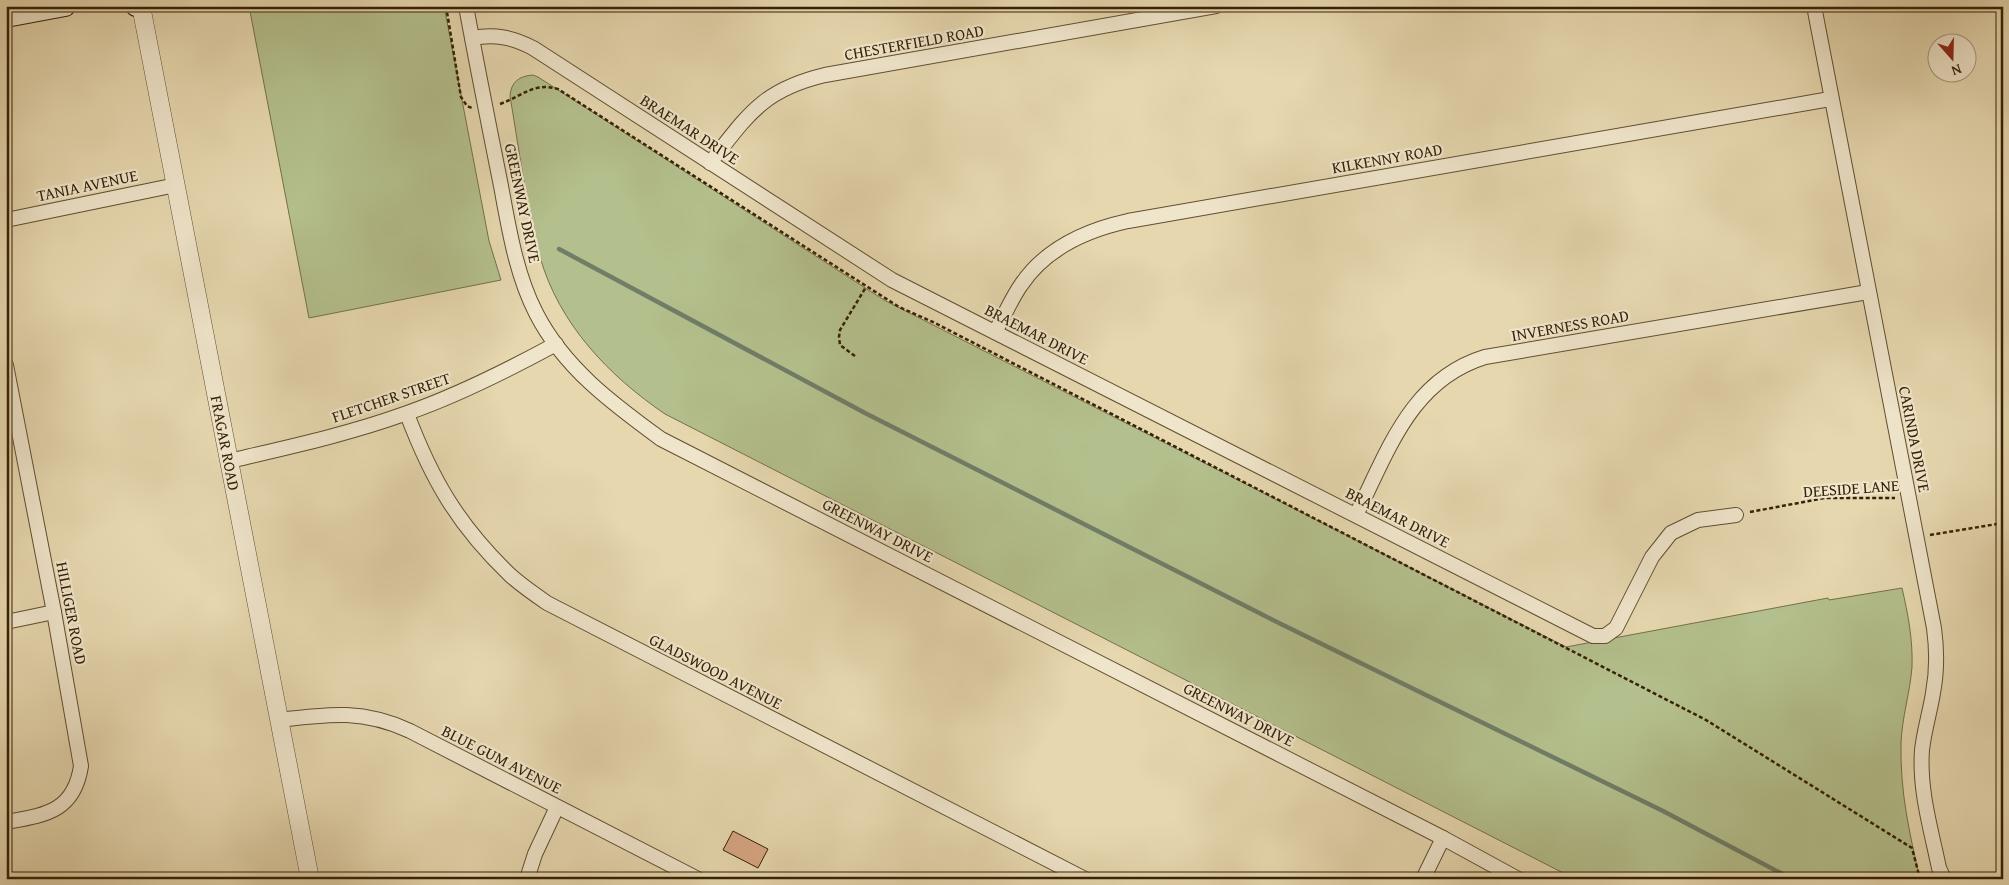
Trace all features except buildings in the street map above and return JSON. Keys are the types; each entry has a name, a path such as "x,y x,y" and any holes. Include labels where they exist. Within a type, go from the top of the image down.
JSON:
{"main road":[{"path":"6,17 65,6"}],"street":[{"name":"GREENWAY DRIVE","path":"466,6 515,259 536,313 556,344 581,375 615,405 661,439 1443,838 1518,879"},
{"name":"CHESTERFIELD ROAD","path":"710,163 755,108 781,90 805,80 1216,6"},
{"name":"CARINDA DRIVE","path":"1814,6 1830,99 1909,494 1936,646 1934,693 1923,749 1922,781 1939,868 1944,879"},
{"name":"FRAGAR ROAD","path":"149,9 176,185 310,879"},
{"name":"BRAEMAR DRIVE","path":"472,38 502,36 518,40 533,48 892,280 1587,634 1599,637 1605,636 1616,628 1652,557 1672,533 1698,520 1736,515"},
{"name":"KILKENNY ROAD","path":"995,332 1020,285 1037,266 1072,241 1100,228 1830,99"},
{"name":"TANIA AVENUE","path":"6,220 176,185"},
{"name":"INVERNESS ROAD","path":"1356,515 1410,410 1434,385 1453,371 1472,361 1485,357 1868,292"},
{"name":"FLETCHER STREET","path":"229,461 345,432 407,414 464,391 556,344"},
{"name":"HILLIGER ROAD","path":"6,365 11,420 54,612 80,754 79,778 73,792 66,801 52,812 6,822"},
{"name":"GLADSWOOD AVENUE","path":"407,414 431,470 462,522 511,576 547,603 1085,879"},
{"path":"6,622 54,612"},
{"name":"BLUE GUM AVENUE","path":"279,720 332,714 359,715 386,720 698,879"},
{"path":"527,879 535,854 557,808"},
{"path":"1423,879 1443,838"}],"path":[{"path":"149,9 168,6"},
{"path":"446,6 461,97 467,106 472,108"},
{"path":"501,104 533,88 547,86 558,89 866,287 899,306 1163,439 1706,720 1912,848 1920,879"},
{"path":"855,356 840,345 839,333 866,287"},
{"name":"DEESIDE LANE","path":"1736,515 1824,498 1894,498 1909,494"},
{"path":"1940,534 2003,524"}],"green space":[{"path":"249,6 444,6 489,241 501,280 309,318"},
{"path":"533,75 884,300 1566,647 1828,598 1829,600 1902,588 1910,627 1912,667 1901,743 1902,778 1909,828 1920,879 1575,879 665,414 625,383 589,346 573,326 549,281 540,257 531,217 510,96 514,83 520,78"}],"waterway":[{"path":"559,249 865,413 1283,625 1663,811 1792,879"}]}
